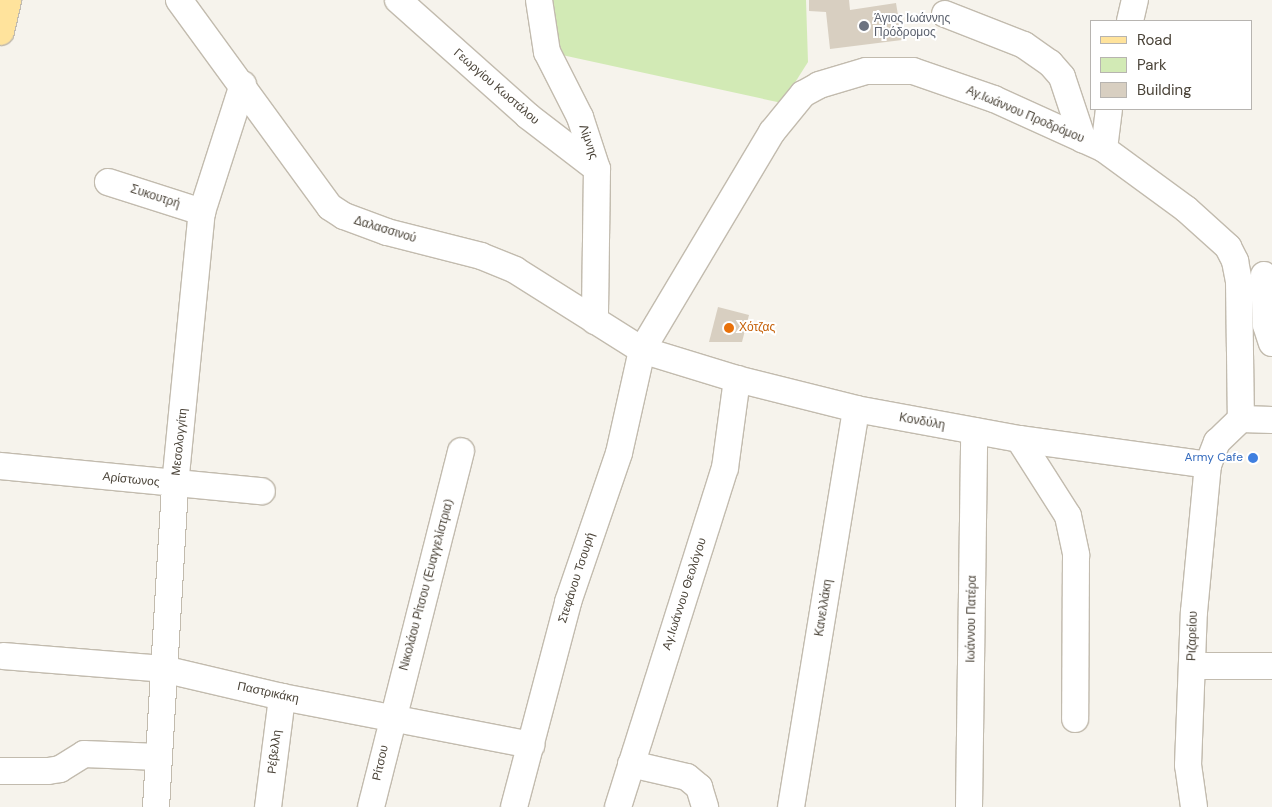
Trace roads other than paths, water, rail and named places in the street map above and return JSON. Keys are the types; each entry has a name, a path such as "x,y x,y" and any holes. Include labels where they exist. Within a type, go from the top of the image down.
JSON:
{"main road":[{"path":"0,31 7,0"}],"street":[{"name":"Δαλασσινού","path":"179,0 243,84 330,207 344,216 386,232 481,256 514,270 642,350"},
{"name":"Γεωργίου Κωστάλου","path":"398,0 528,116 597,169"},
{"name":"Λίμνης","path":"539,0 548,52 580,117 597,169 596,321"},
{"path":"1130,20 1135,0"},
{"path":"945,14 1024,45 1050,63 1062,77 1094,145"},
{"name":"Αγ.Ιωάννου Προδρόμου","path":"642,350 772,132 803,94 819,85 866,71 913,71 994,99 1094,145 1186,209 1228,247 1235,261 1239,291 1241,420"},
{"name":"Μεσολογγίτη","path":"156,807 163,669 176,485 202,212 243,84"},
{"path":"1094,145 1109,110"},
{"name":"Συκουτρή","path":"108,182 202,212"},
{"path":"1239,291 1268,273"},
{"path":"1268,273 1266,325 1272,344"},
{"name":"Κονδύλη","path":"642,350 737,378 856,409 974,431 1208,465"},
{"name":"Στεφάνου Τσουρή","path":"514,807 568,602 619,452 642,350"},
{"name":"Αγ.Ιωάννου Θεολόγου","path":"618,807 725,468 737,378"},
{"name":"Κανελλάκη","path":"792,807 856,409"},
{"path":"1241,420 1272,420"},
{"name":"Ριζαρείου","path":"1194,807 1188,764 1192,666 1197,560 1208,465 1217,442 1241,420"},
{"name":"Ιωάννου Πατέρα","path":"969,807 974,431"},
{"path":"1019,438 1068,516 1076,555 1075,718"},
{"name":"Νικολάου Ρίτσου (Ευαγγελίστρια)","path":"392,718 461,451"},
{"name":"Αρίστωνος","path":"0,466 176,485 262,491"},
{"name":"Παστρικάκη","path":"3,656 163,669 282,696 531,745"},
{"path":"1192,666 1272,666"},
{"name":"Ρέβελλη","path":"268,807 282,696"},
{"name":"Ρίτσου","path":"371,807 392,718"},
{"path":"0,771 48,771 60,769 84,754 159,757"},
{"path":"630,764 687,777 700,787 705,807"}],"place":[{"name":"Άγιος Ιωάννης Πρόδρομος","path":"864,26"},
{"name":"Χότζας","path":"729,328"},
{"name":"Army Cafe","path":"1253,458"}]}
